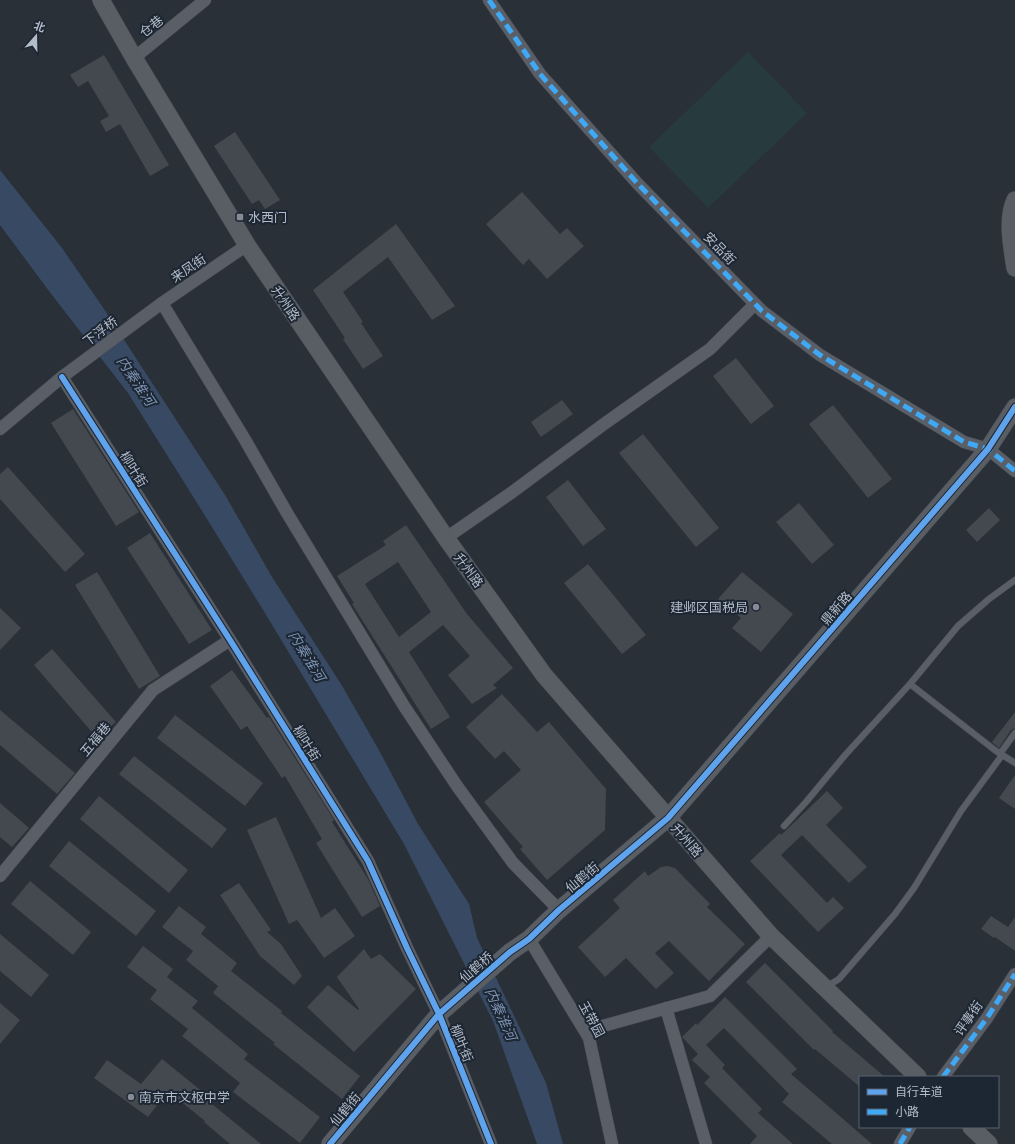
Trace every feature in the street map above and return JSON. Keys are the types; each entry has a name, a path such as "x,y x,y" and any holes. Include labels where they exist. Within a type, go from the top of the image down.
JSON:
{"main road":[{"name":"升州路","path":"101,0 134,58 247,245 446,538 544,675 771,936 917,1076"},
{"path":"1015,200 1013,204 1010,228 1015,268"},
{"name":"鼎新路","path":"668,818 988,449 1015,407"},
{"name":"仙鹤街","path":"510,952 528,939 559,910 668,818"},
{"name":"仙鹤桥","path":"456,999 510,952"},
{"name":"仙鹤街","path":"330,1144 439,1014 456,999"},
{"path":"972,1128 989,1144"}],"street":[{"name":"仓巷","path":"134,58 204,0"},
{"name":"安品街","path":"489,0 540,74 637,184 762,311 820,355 964,442 988,449"},
{"name":"来凤街","path":"145,316 247,245"},
{"path":"162,303 404,706 457,786 513,863 559,910"},
{"path":"446,538 511,493 604,424 710,349 755,304"},
{"name":"下浮桥","path":"62,377 145,316"},
{"path":"0,429 62,377"},
{"name":"柳叶街","path":"62,377 230,640 368,861 407,948 439,1014 491,1144"},
{"path":"988,449 1015,471"},
{"name":"五福巷","path":"0,876 153,690 230,640"},
{"path":"585,1031 710,996 771,936"},
{"name":"玉带园","path":"528,939 589,1038 612,1144"},
{"name":"评事街","path":"944,1076 987,1018 1015,974"},
{"path":"666,1008 706,1144"},
{"path":"900,1144 909,1128"}],"lane":[{"path":"784,826 846,754 910,684 958,626 989,599 1015,580"},
{"path":"910,684 1001,754 1015,763"},
{"path":"825,988 839,979 895,914 914,888 961,811 1000,758 1002,751 1015,733"}],"green space":[{"path":"748,52 807,113 708,208 649,147"}],"water":[{"name":"内秦淮河","path":"0,170 62,248 104,309 225,495 272,577 341,684 380,752 418,824 469,904 477,938 546,1083 563,1144 537,1144 493,1021 404,844 265,613 128,393 0,225"}],"building":[{"path":"104,55 169,165 150,176 120,124 106,132 100,121 109,116 88,81 78,87 70,75"},
{"path":"235,132 280,200 265,209 259,200 252,204 214,146"},
{"path":"522,192 560,234 567,228 584,246 547,279 529,259 523,265 486,224"},
{"path":"396,224 455,306 432,320 388,257 343,292 383,356 363,369 343,339 345,338 313,290"},
{"path":"736,358 774,406 751,424 713,376"},
{"path":"562,400 573,414 541,437 531,422"},
{"path":"833,405 892,479 868,498 809,424"},
{"path":"73,409 139,512 116,526 51,423"},
{"path":"643,434 719,528 696,547 619,453"},
{"path":"8,467 85,554 65,572 0,499 0,474"},
{"path":"568,480 606,529 583,546 546,497"},
{"path":"799,503 834,545 812,564 776,522"},
{"path":"989,508 1000,520 977,542 966,530"},
{"path":"406,525 467,614 513,668 493,685 497,688 472,704 448,675 470,656 443,625 409,652 450,717 431,729 352,604 354,603 337,576 386,545 383,541","holes":["398,562 431,612 399,637 365,584"]},
{"path":"150,533 212,630 189,644 127,548"},
{"path":"588,564 646,635 622,654 564,583"},
{"path":"97,572 160,676 139,689 75,585"},
{"name":"建邺区国税局","path":"742,572 793,614 761,652 732,628 741,618 718,599"},
{"path":"0,608 21,628 0,650"},
{"path":"52,649 116,722 97,738 34,665"},
{"path":"232,670 267,718 269,717 334,820 332,822 368,879 380,906 362,917 316,843 322,839 285,776 282,778 247,726 241,730 210,686"},
{"path":"502,694 537,732 549,722 606,789 605,830 547,880 520,849 523,847 484,802 521,770 504,751 495,759 466,727"},
{"path":"0,710 75,773 57,794 0,745"},
{"path":"1015,712 1015,728 1011,730 999,748 992,742"},
{"path":"175,715 263,783 245,806 157,738"},
{"path":"134,756 227,829 212,848 119,774"},
{"path":"1015,775 1015,809 999,798"},
{"path":"827,791 843,808 826,825 867,867 849,883 802,835 781,855 827,903 833,897 844,908 818,932 750,861 780,833 781,835"},
{"path":"99,796 188,870 169,893 80,819"},
{"path":"0,803 29,828 12,847 0,837"},
{"path":"276,817 321,918 335,908 355,936 324,958 297,920 289,924 247,830"},
{"path":"69,841 156,911 136,936 49,866"},
{"path":"667,866 675,868 710,904 707,907 745,944 709,981 669,941 655,953 674,973 656,989 626,958 605,977 578,947 620,908 613,900 645,871 648,876 661,867"},
{"path":"30,881 91,932 73,955 11,904"},
{"path":"239,883 271,930 267,932 281,944 302,976 294,985 260,956 220,895"},
{"path":"179,906 206,927 201,934 237,963 231,971 360,1076 342,1099 273,1044 275,1043 213,993 218,986 186,960 193,951 162,927"},
{"path":"991,916 1008,927 1015,917 1015,951 981,929"},
{"path":"0,934 49,975 31,997 0,971"},
{"path":"143,946 173,969 167,977 198,1001 192,1008 248,1054 244,1059 320,1117 300,1143 233,1092 240,1083 182,1036 188,1029 150,999 157,990 127,967"},
{"path":"364,949 371,959 380,954 416,989 354,1052 307,1007 328,985 358,1010 359,1009 337,977"},
{"path":"765,963 833,1031 832,1032 884,1076 859,1076 859,1086 815,1049 814,1050 746,982"},
{"path":"725,997 797,1069 791,1074 872,1144 832,1144 782,1102 789,1094 724,1028 706,1045 725,1065 722,1068 762,1109 758,1113 793,1144 750,1144 757,1136 704,1083 710,1077 692,1060 698,1054 682,1037 696,1023 697,1025"},
{"path":"0,1003 20,1020 0,1044"},
{"path":"162,1059 214,1101 212,1104 261,1144 230,1144 204,1122 205,1121 168,1091 148,1117 94,1078 107,1060 141,1084"}],"marked path":[{"path":"489,0 540,74 637,183 762,311 820,355 964,442 988,449 1015,471"},
{"path":"944,1076 987,1018 1015,974"},
{"path":"900,1144 909,1128"}],"cycle path":[{"path":"62,377 230,640 368,861 407,948 439,1014 491,1144"},
{"path":"330,1144 439,1014 510,952 529,939 559,910 668,818 988,449 1015,407"}],"place":[{"name":"水西门","path":"240,217"},
{"name":"建邺区国税局","path":"756,607"},
{"name":"南京市文枢中学","path":"131,1097"}]}
